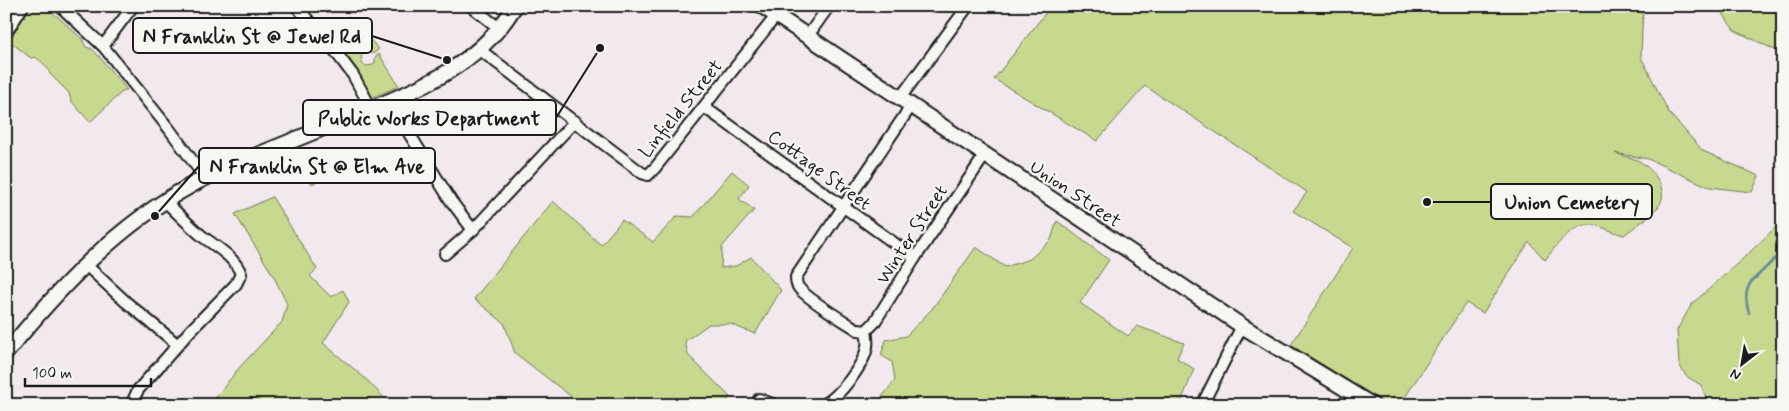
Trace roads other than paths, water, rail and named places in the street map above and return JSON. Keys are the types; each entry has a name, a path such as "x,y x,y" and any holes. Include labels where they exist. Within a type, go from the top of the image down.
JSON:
{"main road":[{"path":"6,352 86,265 121,234 164,201 205,178 389,101 446,74 480,50 500,28 515,6"},
{"name":"Union Street","path":"762,6 1242,326 1372,405"}],"street":[{"path":"6,33 23,6"},
{"path":"60,6 103,46 170,130 205,178"},
{"path":"103,46 133,6"},
{"path":"296,6 354,75 371,108"},
{"path":"471,6 500,28"},
{"path":"807,36 829,6"},
{"path":"823,405 837,396 857,368 868,348 866,332 858,330 814,301 799,289 796,281 801,268 843,207 905,102 968,6"},
{"name":"Linfield Street","path":"480,50 642,173 648,175 656,168 776,16"},
{"path":"389,101 451,200 473,230"},
{"name":"Cottage Street","path":"704,107 915,258"},
{"path":"444,254 473,230 575,122"},
{"name":"Winter Street","path":"866,332 874,323 915,258 985,155"},
{"path":"131,405 138,390 236,284 241,274 238,266 233,261 180,217 164,201"},
{"path":"86,265 178,346"},
{"path":"1202,405 1242,326"},
{"path":"759,399 775,405"}],"waterway":[{"path":"1749,313 1746,297 1751,282 1783,251"}],"place":[{"name":"Public Works Department","path":"600,48"},
{"name":"N Franklin St @ Jewel Rd","path":"447,60"},
{"name":"Union Cemetery","path":"1427,202"},
{"name":"N Franklin St @ Elm Ave","path":"155,216"}]}
